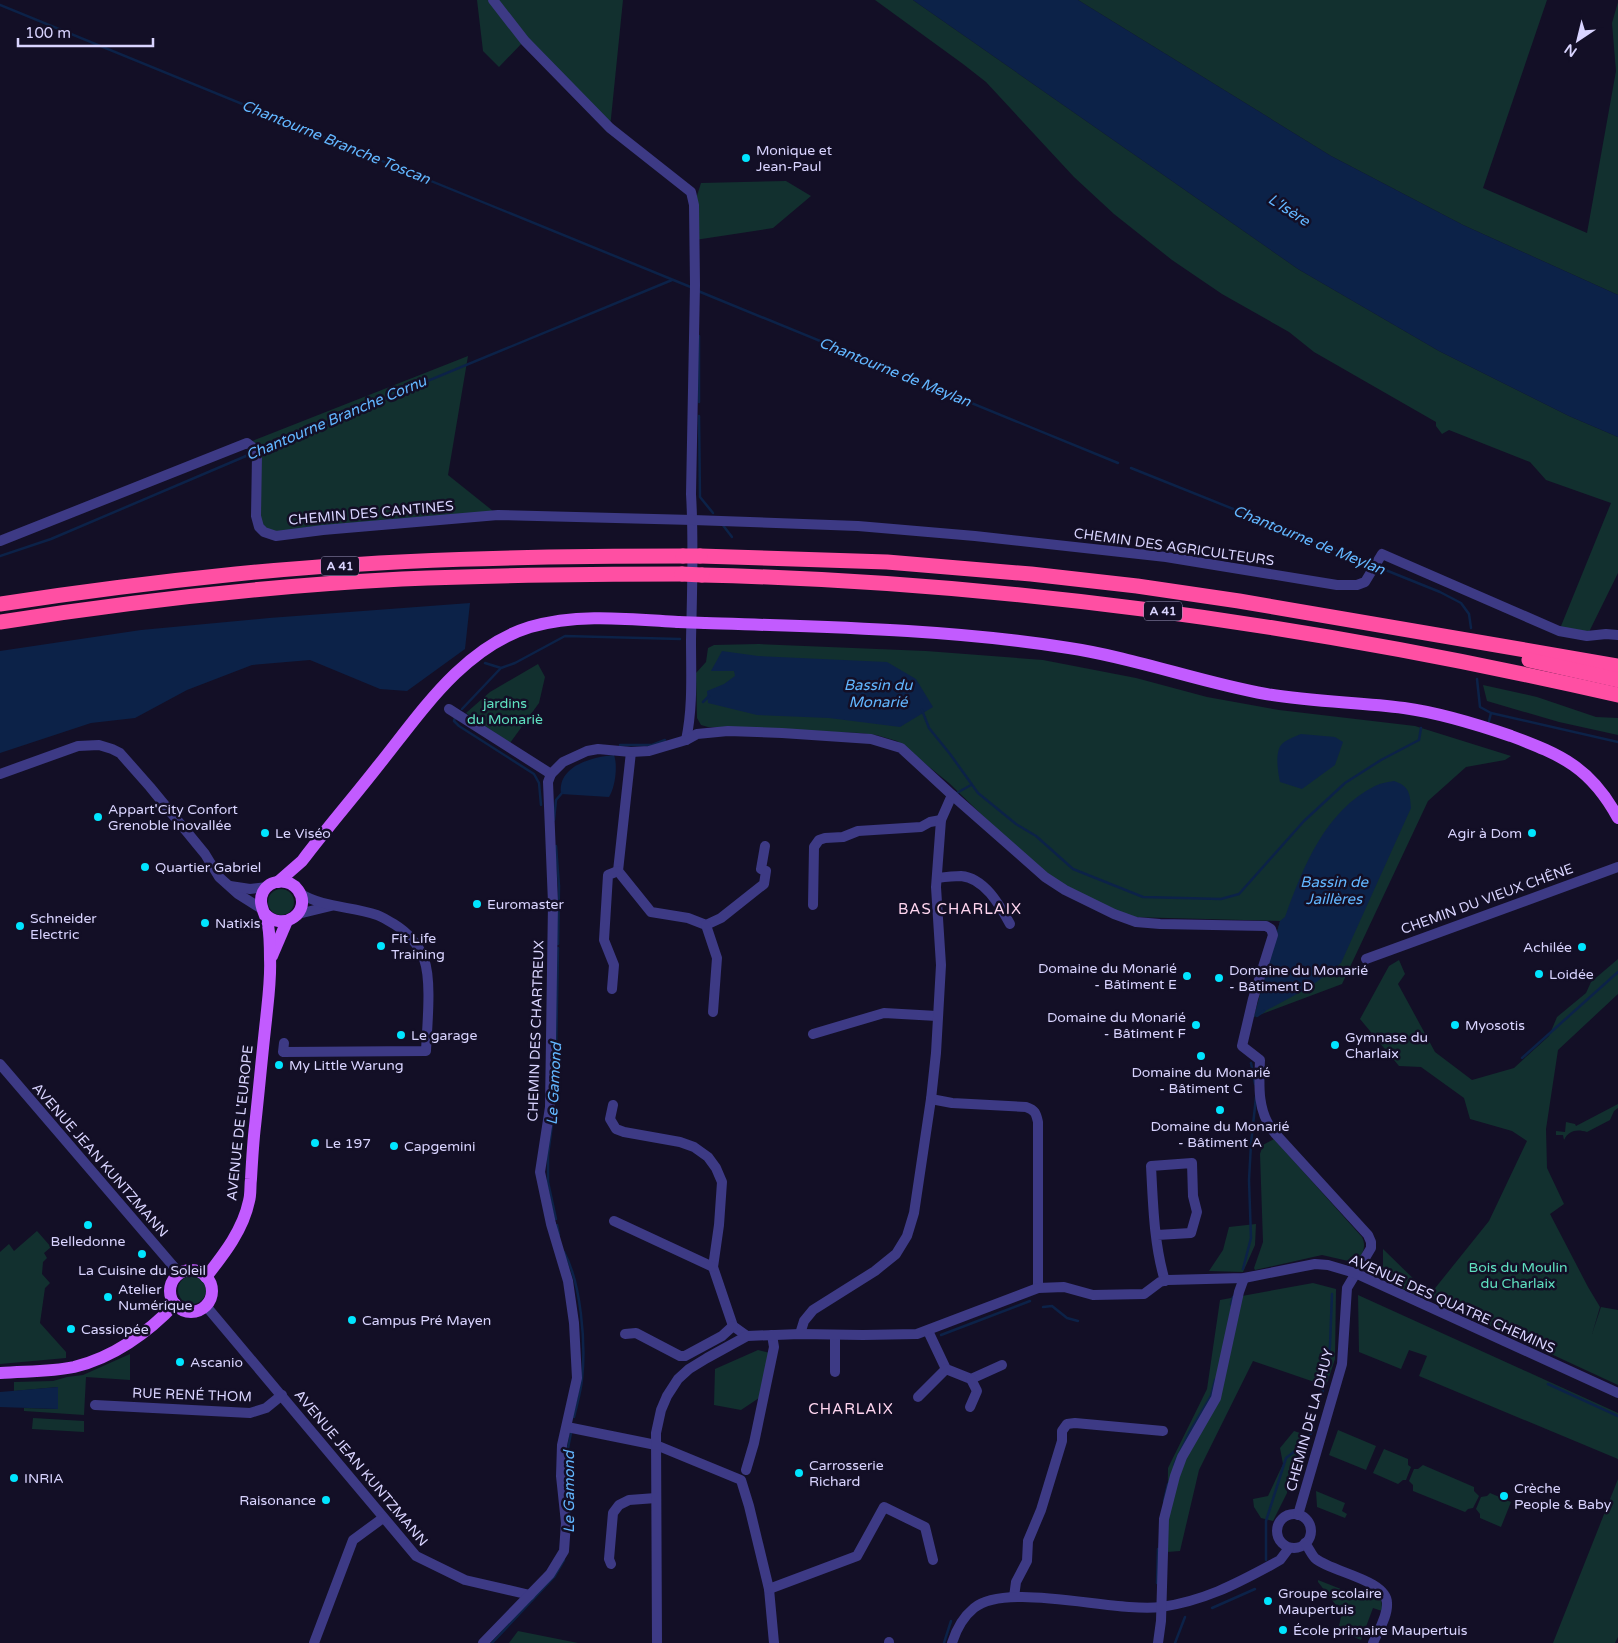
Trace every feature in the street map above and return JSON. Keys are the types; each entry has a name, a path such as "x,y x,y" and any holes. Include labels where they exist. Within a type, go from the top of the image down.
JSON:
{"highway":[{"name":"A 41","path":"0,604 168,581 324,567 491,558 700,556 887,562 1137,586 1239,601 1489,651 1618,680"},
{"name":"A 41","path":"0,622 166,599 322,584 568,574 682,574 840,579 932,586 1129,606 1289,629 1388,647 1618,695"},
{"path":"1239,601 1618,666"}],"main road":[{"path":"273,884 302,861 451,678 483,651 501,640 531,627 586,618 892,630 1059,646 1134,661 1210,682 1267,694 1424,712 1476,724 1558,755 1590,778 1604,794 1618,818"},
{"path":"263,911 274,921 286,922 298,914 302,903 297,883 302,861"},
{"path":"273,884 289,883 298,891"},
{"name":"AVENUE DE L'EUROPE","path":"206,1277 224,1254 242,1224 249,1201 270,960 268,925 261,900 273,884"},
{"name":"AVENUE DE L'EUROPE","path":"270,960 286,922"},
{"path":"194,1271 206,1277 212,1292 206,1306 196,1312 187,1312 180,1309 171,1298 170,1291 172,1284 180,1274 194,1271"},
{"path":"0,1373 74,1367 104,1357 138,1337 175,1304"}],"street":[{"path":"493,0 525,41 610,128 691,192 694,204 695,285 691,494 693,520 690,724 686,740"},
{"name":"CHEMIN DES CANTINES","path":"0,541 247,443 256,452 256,516 259,527 264,532 276,536 323,530 498,515 693,520"},
{"name":"CHEMIN DES AGRICULTEURS","path":"693,520 858,526 976,536 1166,557 1337,585 1357,585 1366,582 1382,554 1558,631 1587,636 1618,635"},
{"path":"449,709 551,774 563,762 587,751 598,749 631,752 649,751 686,740 697,734 728,731 782,732 871,739 901,748 952,795 941,820 937,878 941,965 936,1053 914,1213 907,1236 896,1254 813,1310 804,1322 800,1334"},
{"path":"0,774 78,746 99,745 112,749 120,754 150,786 205,854 219,877 263,911"},
{"path":"631,752 618,871 651,912 688,918 706,925 721,918 764,884 766,871 761,869 765,846"},
{"name":"CHEMIN DES CHARTREUX","path":"483,1643 550,1574 564,1551 566,1522 561,1476 562,1445 577,1378 574,1323 568,1281 551,1224 540,1172 550,1107 553,902 548,782 551,774"},
{"name":"CHEMIN DE LA DHUY","path":"952,795 1045,877 1065,890 1114,914 1136,922 1266,926 1271,929 1273,935 1253,999 1242,1046 1260,1060 1261,1103 1264,1115 1273,1131 1368,1235 1371,1242 1370,1248 1346,1291 1342,1364 1298,1515"},
{"path":"813,905 814,848 819,840 843,837 858,831 921,828 930,822 941,820"},
{"name":"CHEMIN DU VIEUX CHÊNE","path":"1366,959 1618,868"},
{"path":"612,989 614,965 604,940 608,875 618,871"},
{"path":"937,878 962,876 974,880 998,902 1010,924"},
{"path":"229,886 250,889 273,884"},
{"path":"284,1043 283,1052 426,1051 427,975 424,959 415,942 401,928 378,915 314,901 298,891"},
{"path":"298,914 331,906"},
{"path":"706,925 717,958 713,1012"},
{"path":"813,1034 884,1012 937,1016"},
{"name":"AVENUE JEAN KUNTZMANN","path":"0,1064 180,1274"},
{"path":"931,1099 952,1103 1026,1107 1034,1110 1038,1122 1038,1288"},
{"path":"613,1105 610,1119 616,1129 680,1142 694,1147 708,1158 716,1168 722,1182 720,1225 713,1267 733,1326 747,1336"},
{"path":"1157,1235 1191,1233 1197,1212 1193,1196 1192,1163 1151,1166 1157,1235 1165,1281"},
{"path":"614,1222 713,1267"},
{"name":"AVENUE DES QUATRE CHEMINS","path":"656,1643 656,1432 661,1410 678,1379 689,1369 747,1336 917,1334 1038,1288 1064,1288 1093,1295 1144,1294 1160,1282 1165,1281 1244,1278 1314,1264 1328,1265 1355,1273 1618,1393"},
{"path":"1158,1643 1164,1519 1182,1457 1216,1398 1239,1292 1244,1278"},
{"name":"AVENUE JEAN KUNTZMANN","path":"206,1306 416,1556 465,1580 530,1596"},
{"path":"625,1334 636,1333 680,1356 685,1356 722,1336 733,1326"},
{"path":"928,1331 946,1369 971,1380 977,1391 970,1407"},
{"path":"835,1334 835,1372"},
{"path":"746,1470 754,1443 774,1347 772,1335"},
{"path":"722,1336 728,1347"},
{"path":"971,1380 1002,1365"},
{"path":"918,1397 946,1369"},
{"name":"RUE RENÉ THOM","path":"95,1405 250,1413 266,1408 282,1395"},
{"path":"1014,1597 1016,1582 1027,1560 1028,1540 1041,1510 1062,1441 1062,1431 1067,1424 1075,1423 1163,1431"},
{"path":"567,1427 656,1445 741,1480 769,1589 774,1643"},
{"path":"611,1564 609,1559 613,1513 619,1505 629,1500 656,1498"},
{"path":"769,1589 857,1556 884,1507 925,1527 933,1560"},
{"path":"1298,1515 1308,1522 1310,1533 1305,1544 1296,1548 1290,1548 1278,1538 1278,1526 1286,1516 1298,1515"},
{"path":"314,1643 353,1540 383,1518"},
{"path":"1305,1544 1315,1558 1331,1568 1371,1584 1383,1592 1388,1605 1373,1643"},
{"path":"952,1643 955,1633 964,1618 975,1607 997,1598 1051,1598 1102,1605 1140,1608 1161,1607 1212,1595 1280,1560 1290,1548"}],"green space":[{"path":"477,0 623,0 610,128 524,41 499,67 483,51"},
{"path":"875,0 913,0 1298,269 1439,351 1569,416 1618,437 1618,573 1587,636 1559,631 1611,503 1546,480 1530,462 1449,430 1442,434 1436,426 1436,422 1314,352 1289,332 1222,294 1172,260 1114,214 1074,177 986,82"},
{"path":"1078,0 1547,0 1483,188 1587,233 1616,71 1612,23 1618,2 1618,295 1463,225 1331,156"},
{"path":"786,181 811,196 773,228 695,240 694,205 701,183"},
{"path":"468,356 448,475 498,515 276,536 259,527 258,465 247,443"},
{"path":"759,644 926,651 1043,660 1136,678 1207,697 1279,710 1415,726 1511,756 1505,760 1466,767 1428,801 1342,984 1254,1017 1280,921 1129,917 1114,912 1040,871 949,783 897,741 860,733 708,727 701,725 697,718 696,673 706,662 708,648 714,645"},
{"name":"jardins du Monariè","path":"538,664 545,677 539,703 510,743 466,713 490,692"},
{"path":"1483,685 1537,697 1596,717 1618,718 1618,735 1559,722 1487,701"},
{"path":"281,889 290,893 294,902 290,911 281,915 272,911 268,902 272,893"},
{"name":"Bois du Moulin du Charlaix","path":"1618,959 1618,994 1558,1050 1546,1129 1547,1168 1564,1204 1550,1214 1600,1307 1592,1334 1601,1307 1618,1310 1618,1385 1428,1297 1489,1221 1527,1141 1512,1131 1470,1119 1464,1098 1421,1067 1399,1066 1360,1019 1389,966 1399,960 1405,974 1398,984 1435,1052 1472,1080 1514,1068 1549,1036 1557,1017 1586,993 1591,982"},
{"path":"1618,1104 1618,1108 1614,1111 1610,1120 1587,1132 1574,1131 1568,1134 1564,1140 1563,1135 1556,1135 1556,1131 1565,1132 1566,1122 1576,1126"},
{"path":"1274,1139 1362,1237 1364,1247 1357,1263 1322,1255 1255,1270 1254,1268 1263,1242 1260,1154 1263,1145"},
{"path":"1256,1224 1255,1245 1243,1272 1209,1271 1223,1250 1229,1227"},
{"path":"37,1231 51,1247 44,1253 47,1258 43,1262 42,1274 50,1283 45,1288 40,1323 66,1352 66,1358 0,1364 0,1252 9,1244 14,1251"},
{"path":"1383,1249 1424,1289 1416,1295 1383,1279"},
{"path":"192,1276 202,1280 206,1290 202,1300 192,1304 182,1300 178,1290 182,1280"},
{"path":"1313,1283 1336,1289 1335,1359 1326,1386 1253,1361 1199,1470 1180,1551 1167,1552 1168,1468 1207,1389 1220,1300"},
{"path":"1358,1295 1618,1413 1618,1459 1419,1376 1427,1356 1409,1350 1401,1369 1359,1352"},
{"path":"758,1350 770,1353 759,1398 741,1410 714,1405 715,1369"},
{"path":"130,1354 130,1380 86,1377 84,1415 24,1411 24,1408 57,1409 58,1387 14,1391 14,1382 53,1381 83,1375"},
{"path":"33,1418 84,1421 84,1432 32,1429"},
{"path":"1338,1430 1376,1446 1366,1470 1329,1455"},
{"path":"1294,1431 1306,1435 1297,1458 1289,1470 1287,1493 1273,1521 1261,1518 1254,1507 1253,1499 1268,1496 1283,1464 1280,1448"},
{"path":"1384,1449 1408,1459 1408,1465 1411,1467 1406,1480 1398,1484 1373,1473"},
{"path":"1423,1465 1474,1487 1474,1491 1479,1496 1473,1508 1465,1512 1413,1491 1413,1485 1409,1481 1414,1469 1418,1469"},
{"path":"1618,1479 1618,1637 1615,1643 1553,1643"},
{"path":"1316,1491 1345,1503 1342,1511 1347,1514 1345,1518 1317,1507"},
{"path":"1490,1493 1511,1502 1501,1527 1480,1518 1480,1514 1476,1509 1481,1497 1487,1496"},
{"path":"1318,1580 1366,1599 1371,1587 1377,1592 1381,1601 1382,1611 1373,1608 1361,1640 1339,1626 1343,1608 1336,1605"},
{"path":"518,1631 578,1643 509,1643"}],"water":[{"name":"L'Isère","path":"913,0 1078,0 1331,156 1463,225 1618,295 1618,437 1569,416 1439,351 1298,269"},
{"path":"470,603 465,649 407,691 380,689 310,660 252,665 187,690 135,718 91,723 0,753 0,651 141,630"},
{"name":"Bassin du Monarié","path":"722,651 758,656 887,662 916,679 933,707 900,727 829,718 757,715 708,703 707,691 724,684 735,676 734,671 711,671"},
{"path":"1301,734 1335,737 1343,742 1335,765 1302,789 1280,782 1277,761 1280,746"},
{"path":"614,755 616,765 615,777 609,797 561,794 561,784 570,770 587,761"},
{"name":"Bassin de Jaillères","path":"1394,781 1403,785 1408,791 1411,808 1341,963 1310,987 1254,1017 1280,921 1285,917 1308,860 1318,842 1342,810 1358,797 1377,785"},
{"path":"58,1387 58,1409 0,1407 0,1392"}],"waterway":[{"name":"Chantourne Branche Toscan","path":"0,5 693,288"},
{"name":"Chantourne Branche Cornu","path":"258,451 672,280"},
{"name":"Chantourne de Meylan","path":"698,291 1118,463"},
{"path":"699,336 699,402"},
{"path":"699,416 700,497 713,513"},
{"name":"Chantourne Branche Cornu","path":"0,556 51,539 253,453"},
{"name":"Chantourne de Meylan","path":"1131,468 1373,565"},
{"path":"722,524 732,537"},
{"name":"Chantourne de Meylan","path":"1378,567 1440,592 1461,603 1469,614 1471,628"},
{"path":"485,663 501,668 515,663 565,636 680,639"},
{"path":"462,709 500,669"},
{"name":"Chantourne de Meylan","path":"1477,679 1480,707 1491,713 1618,742"},
{"name":"Le Gamond","path":"703,702 709,696"},
{"path":"922,710 929,728 978,793 1016,824 1036,836 1073,869 1143,897 1221,899 1239,894 1304,821 1345,783 1381,760 1419,740 1421,728"},
{"path":"1489,721 1491,713"},
{"path":"455,718 454,721 459,726 534,774 539,783 541,805"},
{"name":"Le Gamond","path":"620,745 652,745 665,740"},
{"path":"955,794 971,785"},
{"name":"Le Gamond","path":"554,820 556,800 562,793"},
{"name":"Le Gamond","path":"556,846 559,886 558,944"},
{"name":"Le Gamond","path":"556,1052 558,948"},
{"path":"1522,1058 1618,972"},
{"path":"1257,1016 1264,1011"},
{"path":"1251,1063 1255,1084"},
{"path":"1243,1269 1251,1238 1249,1180 1256,1097"},
{"name":"Le Gamond","path":"554,1110 548,1155 548,1182 556,1219"},
{"name":"Le Gamond","path":"557,1225 559,1235"},
{"name":"Le Gamond","path":"564,1252 575,1280 583,1331 582,1379 574,1417"},
{"path":"1322,1396 1330,1346 1332,1294"},
{"path":"1231,1304 1233,1297"},
{"path":"941,1335 1030,1301"},
{"path":"1043,1307 1052,1306 1067,1318 1078,1321"},
{"path":"1174,1465 1189,1433 1211,1396 1215,1380"},
{"path":"1548,1384 1618,1416"},
{"path":"1266,1560 1266,1521 1286,1458 1299,1448 1314,1430"},
{"name":"Le Gamond","path":"570,1518 566,1458 571,1433"},
{"path":"1164,1501 1168,1484"},
{"path":"1157,1583 1158,1549"},
{"name":"Le Gamond","path":"492,1643 554,1577 564,1560"},
{"path":"1212,1608 1255,1589"},
{"path":"1175,1643 1185,1617"},
{"path":"944,1643 951,1621"}],"place":[{"name":"Monique et Jean-Paul","path":"746,158"},
{"name":"Appart'City Confort Grenoble Inovallée","path":"98,817"},
{"name":"Le Viséo","path":"265,833"},
{"name":"Agir à Dom","path":"1532,833"},
{"name":"Quartier Gabriel","path":"145,867"},
{"name":"Euromaster","path":"477,904"},
{"name":"Natixis","path":"205,923"},
{"name":"Schneider Electric","path":"20,926"},
{"name":"Fit Life Training","path":"381,946"},
{"name":"Achilée","path":"1582,947"},
{"name":"Loidée","path":"1539,974"},
{"name":"Domaine du Monarié - Bâtiment E","path":"1187,976"},
{"name":"Domaine du Monarié - Bâtiment D","path":"1219,978"},
{"name":"Domaine du Monarié - Bâtiment F","path":"1196,1025"},
{"name":"Myosotis","path":"1455,1025"},
{"name":"Le garage","path":"401,1035"},
{"name":"Gymnase du Charlaix","path":"1335,1045"},
{"name":"Domaine du Monarié - Bâtiment C","path":"1201,1056"},
{"name":"My Little Warung","path":"279,1065"},
{"name":"Domaine du Monarié - Bâtiment A","path":"1220,1110"},
{"name":"Le 197","path":"315,1143"},
{"name":"Capgemini","path":"394,1146"},
{"name":"Belledonne","path":"88,1225"},
{"name":"La Cuisine du Soleil","path":"142,1254"},
{"name":"Atelier Numérique","path":"108,1297"},
{"name":"Campus Pré Mayen","path":"352,1320"},
{"name":"Cassiopée","path":"71,1329"},
{"name":"Ascanio","path":"180,1362"},
{"name":"Carrosserie Richard","path":"799,1473"},
{"name":"INRIA","path":"14,1478"},
{"name":"Crèche People & Baby","path":"1504,1496"},
{"name":"Raisonance","path":"326,1500"},
{"name":"Groupe scolaire Maupertuis","path":"1268,1601"},
{"name":"École primaire Maupertuis","path":"1283,1630"}],"district":[{"name":"BAS CHARLAIX","path":"960,909"},
{"name":"CHARLAIX","path":"851,1409"}]}
